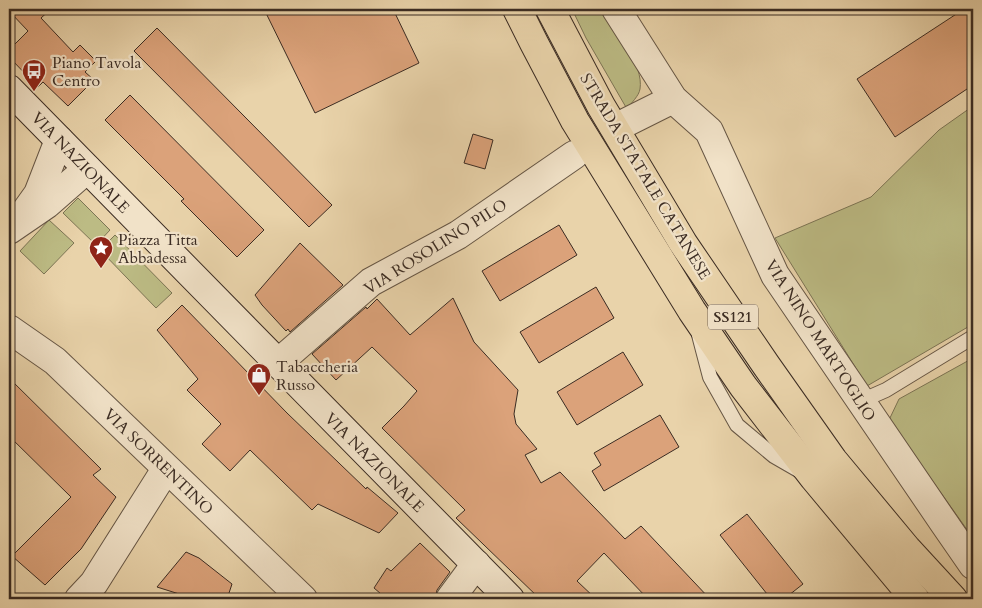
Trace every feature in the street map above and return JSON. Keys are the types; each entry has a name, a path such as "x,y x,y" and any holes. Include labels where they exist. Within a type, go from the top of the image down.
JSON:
{"main road":[{"name":"STRADA STATALE CATANESE","path":"517,9 575,121 692,311 743,386 814,478 915,599"},
{"name":"STRADA STATALE CATANESE","path":"550,9 601,106 678,235 766,366 833,460 907,549 953,599"}],"street":[{"name":"VIA NINO MARTOGLIO","path":"616,9 673,99 709,132 775,276 973,565"},
{"name":"VIA NAZIONALE","path":"9,89 510,599"},
{"path":"625,123 673,99"},
{"path":"11,229 38,194 59,140"},
{"name":"VIA ROSOLINO PILO","path":"278,363 371,282 458,235 574,155"},
{"path":"11,229 47,204 87,169"},
{"name":"VIA SORRENTINO","path":"9,329 55,361 303,599"},
{"path":"79,599 94,582 166,469"},
{"path":"450,599 476,564"}],"lane":[{"path":"861,401 886,390 973,337"}],"shaded area":[{"path":"572,9 604,9 628,47 638,69 640,89 637,97 627,109 586,38"},
{"path":"973,106 973,324 867,386 775,238 871,197 939,130"},
{"path":"78,198 110,230 96,245 63,213"},
{"path":"49,220 74,243 44,274 20,251"},
{"path":"115,235 172,293 156,308 100,250"},
{"path":"973,358 973,538 889,420 899,399"}],"building":[{"path":"9,9 51,9 41,18 73,52 80,45 96,61 85,72 94,80 68,106 43,82 38,87 9,57 9,50 28,31"},
{"path":"264,9 393,9 419,63 315,113"},
{"path":"964,9 973,9 973,85 895,137 857,79"},
{"path":"157,28 332,205 309,227 134,51"},
{"path":"130,95 264,230 237,257 181,201 184,199 105,120"},
{"path":"473,134 493,140 485,169 464,163"},
{"path":"559,225 577,255 500,301 482,271"},
{"path":"300,243 343,285 290,332 288,329 286,331 255,295"},
{"path":"596,287 614,318 539,363 520,332"},
{"path":"453,298 474,342 518,390 514,414 516,424 537,449 525,455 541,483 560,472 625,539 641,526 710,599 648,599 604,553 577,581 596,599 540,599 456,518 465,510 382,428 417,391 372,347 336,380 312,354 377,299 410,335"},
{"path":"182,305 287,413 366,489 367,487 398,513 379,533 318,504 312,510 250,450 230,471 202,444 221,424 187,390 198,379 157,330"},
{"path":"623,352 643,385 577,425 557,392"},
{"path":"9,378 101,469 93,475 116,497 81,549 45,585 12,556 71,497 9,436"},
{"path":"660,415 679,447 604,491 592,471 601,465 594,453"},
{"path":"747,514 803,584 784,599 771,599 720,535"},
{"path":"420,543 450,572 437,590 435,599 387,599 374,588 387,568 391,571"},
{"path":"186,552 199,558 232,584 227,599 195,599 157,587"}],"place":[{"name":"Piano Tavola Centro","path":"34,92"},
{"name":"Piazza Titta Abbadessa","path":"101,269"},
{"name":"Tabaccheria Russo","path":"259,396"}]}
